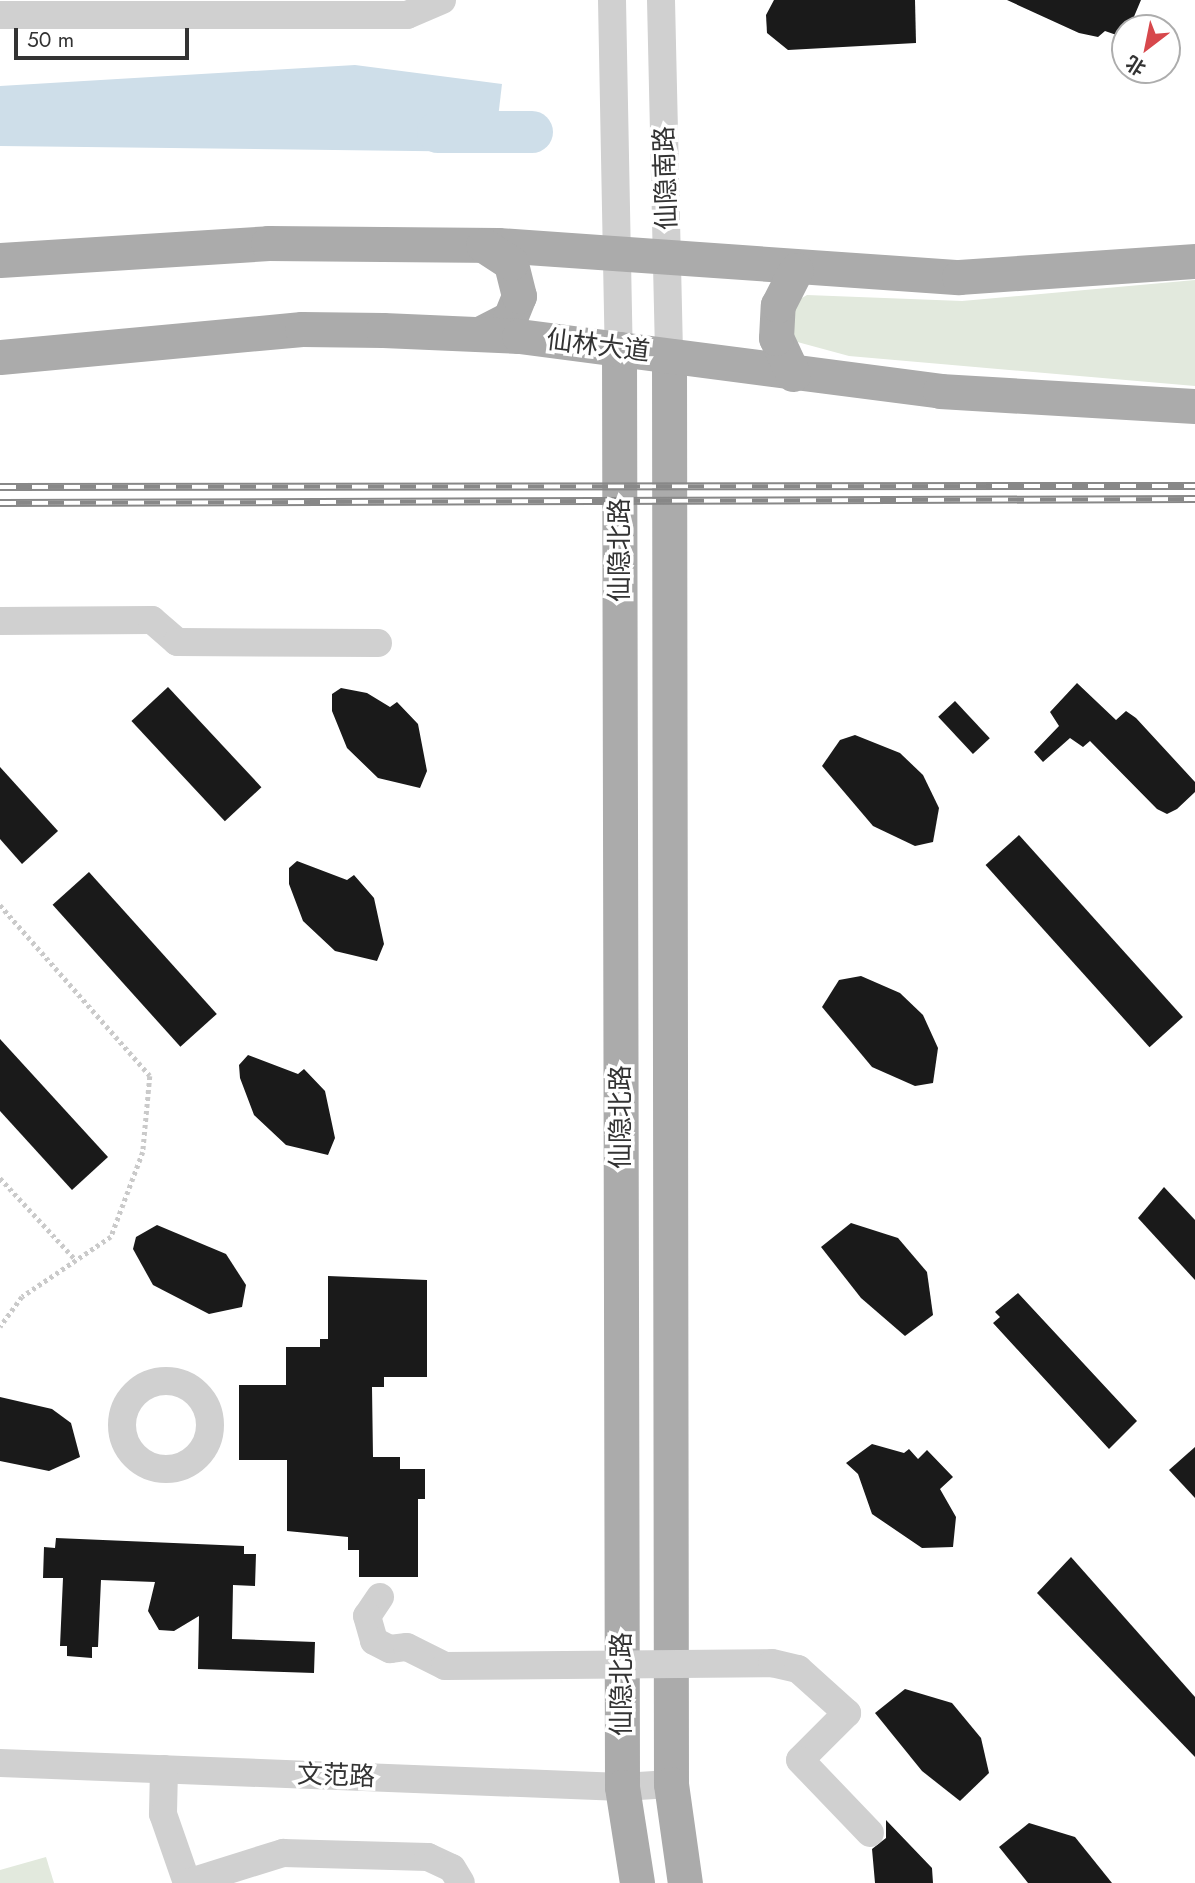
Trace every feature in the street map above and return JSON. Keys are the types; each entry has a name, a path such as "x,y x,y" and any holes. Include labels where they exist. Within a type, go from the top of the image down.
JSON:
{"main road":[{"path":"0,260 268,243 483,245 796,270 959,276 1195,261"},
{"path":"479,334 510,318 519,296 511,263 483,245"},
{"path":"793,374 776,338 778,305 796,270"},
{"name":"仙林大道","path":"0,357 302,329 479,334 620,349 793,374 1195,406"},
{"name":"仙隐北路","path":"620,349 622,1787 638,1883"},
{"name":"仙隐北路","path":"668,356 671,1784 685,1883"}],"street":[{"path":"0,15 178,8 407,15 442,0"},
{"name":"仙隐南路","path":"612,0 620,349"},
{"name":"仙隐南路","path":"661,0 668,356"},
{"path":"0,621 152,620 177,642 378,643"},
{"path":"380,1597 367,1616 374,1641 390,1649 407,1647 445,1666 772,1663 798,1669 846,1713 800,1760 870,1833"},
{"name":"文范路","path":"0,1763 622,1787 671,1784"},
{"path":"164,1769 163,1814 187,1883 284,1853 428,1857 452,1868 461,1883"}],"path":[{"path":"0,905 150,1076 143,1152 111,1237 22,1297 0,1327"},
{"path":"0,1178 76,1260"}],"shaded area":[{"path":"355,65 502,84 494,152 0,146 0,86"},
{"path":"1195,280 1195,386 849,356 790,340 795,302 807,295 962,301"},
{"path":"46,1857 54,1883 0,1883 0,1870"}],"building":[{"path":"774,0 915,0 916,43 788,50 767,33 766,15"},
{"path":"1007,0 1141,0 1135,14 1111,14 1111,33 1105,31 1098,37 1079,33"},
{"path":"1077,683 1116,720 1126,711 1136,718 1195,782 1195,792 1177,809 1167,814 1157,809 1090,741 1083,747 1070,738 1043,762 1034,752 1059,726 1050,712"},
{"path":"168,687 261,787 225,821 131,721"},
{"path":"341,688 367,693 390,707 397,702 418,724 427,771 420,788 378,778 347,748 332,711 332,694"},
{"path":"955,701 990,738 973,754 938,717"},
{"path":"855,735 900,753 923,775 939,808 933,842 915,846 873,826 822,766 840,740"},
{"path":"0,767 58,831 22,864 0,839"},
{"path":"1019,835 1183,1017 1149,1047 986,865"},
{"path":"297,861 347,880 354,875 374,898 384,944 377,961 335,951 303,921 289,884 289,868"},
{"path":"89,872 217,1014 180,1047 53,905"},
{"path":"861,976 900,993 923,1015 938,1048 933,1083 915,1086 872,1067 822,1007 839,980"},
{"path":"0,1039 108,1157 72,1190 0,1111"},
{"path":"248,1055 298,1074 304,1069 325,1091 335,1138 328,1155 286,1145 254,1115 240,1078 239,1065"},
{"path":"1164,1187 1195,1220 1195,1280 1138,1218"},
{"path":"851,1223 898,1238 927,1272 933,1315 905,1336 861,1298 821,1247"},
{"path":"157,1225 226,1254 246,1285 242,1307 209,1314 153,1285 133,1249 136,1237"},
{"path":"328,1276 427,1280 427,1377 384,1377 384,1387 372,1387 373,1457 400,1457 400,1469 425,1469 425,1499 418,1499 418,1577 359,1577 359,1550 348,1550 348,1537 287,1531 287,1460 239,1460 239,1385 286,1385 286,1347 320,1347 320,1339 328,1339"},
{"path":"1018,1293 1137,1421 1109,1449 993,1323 1000,1317 995,1312"},
{"path":"0,1397 52,1409 71,1423 80,1457 49,1471 0,1461"},
{"path":"872,1444 904,1453 909,1449 918,1459 927,1450 953,1477 940,1489 956,1517 953,1547 922,1548 872,1514 858,1474 846,1463"},
{"path":"1195,1447 1195,1498 1169,1470"},
{"path":"56,1538 244,1546 244,1554 256,1554 255,1586 233,1585 232,1639 315,1642 314,1673 198,1669 199,1616 174,1631 159,1630 148,1611 155,1582 101,1580 98,1647 92,1647 92,1658 67,1656 67,1646 60,1646 63,1578 43,1578 44,1547 55,1548"},
{"path":"1071,1557 1195,1697 1195,1757 1037,1593"},
{"path":"905,1689 952,1703 981,1738 989,1773 960,1801 922,1771 875,1713"},
{"path":"886,1820 932,1868 933,1883 875,1883 872,1849 886,1838"},
{"path":"1029,1823 1075,1837 1112,1883 1028,1883 999,1847"}],"waterway":[{"path":"438,132 532,132"}],"railway":[{"path":"0,487 1195,486"},
{"path":"0,503 1195,499"}]}
